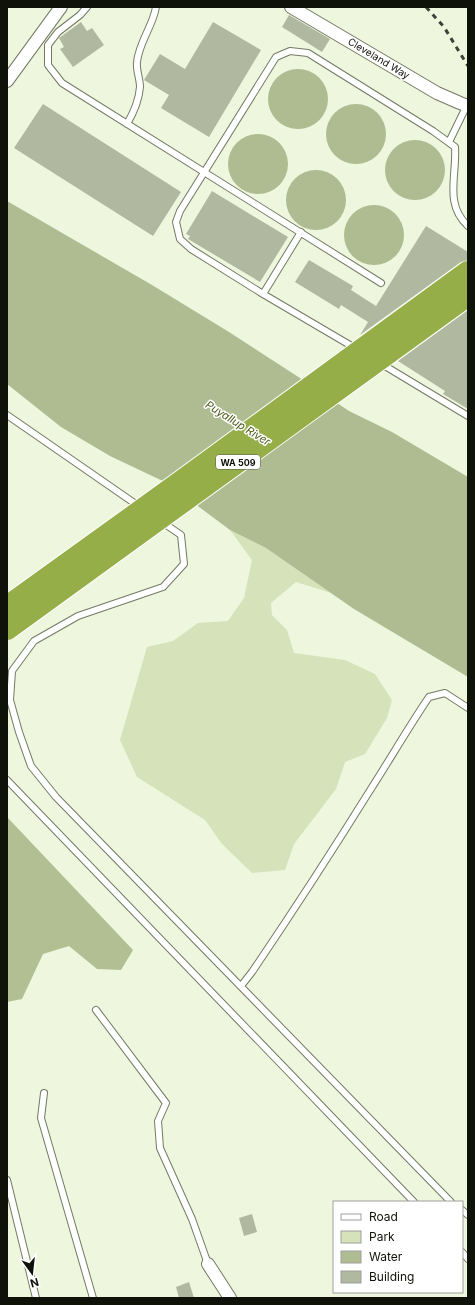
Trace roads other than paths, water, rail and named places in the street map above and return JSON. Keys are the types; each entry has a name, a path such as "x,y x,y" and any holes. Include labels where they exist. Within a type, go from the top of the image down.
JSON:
{"highway":[{"name":"WA 509","path":"7,607 176,486 468,272"},
{"name":"WA 509","path":"7,629 468,295"}],"street":[{"path":"7,81 61,7"},
{"name":"Cleveland Way","path":"291,7 437,93 468,105"},
{"path":"208,1264 230,1298"}],"lane":[{"path":"87,7 80,15 58,32 48,45 48,65 62,84 381,283"},
{"path":"127,124 135,110 140,87 137,62 144,36 154,16 156,7"},
{"path":"365,354 263,294 191,249 180,239 176,222 180,212 276,57 290,51 308,53 449,142 455,148 453,193 455,206 459,217 468,226"},
{"path":"449,142 468,105"},
{"path":"263,294 301,232"},
{"path":"372,358 468,416"},
{"path":"7,415 149,513"},
{"path":"155,517 181,535 184,564 163,587 78,616 34,641 12,672 10,700 31,766 56,797 450,1201"},
{"path":"240,986 252,972 309,886 429,697 445,693 468,708"},
{"path":"7,780 413,1201"},
{"path":"96,1010 166,1103 158,1121 160,1148 192,1219 208,1264"},
{"path":"44,1093 41,1118 93,1298"},
{"path":"7,1180 36,1298"}],"water":[{"path":"292,69 304,69 315,74 323,82 328,93 326,111 315,124 304,129 292,129 281,124 273,116 268,105 268,93 273,82 281,74"},
{"path":"350,104 362,104 373,109 381,117 386,128 384,146 373,159 362,164 350,164 339,159 331,151 326,140 326,128 331,117 339,109"},
{"path":"252,134 264,134 275,139 283,147 288,158 286,176 275,189 264,194 252,194 241,189 233,181 228,170 228,158 233,147 241,139"},
{"path":"409,140 421,140 432,145 440,153 445,164 443,182 432,195 421,200 409,200 398,195 390,187 385,176 385,164 390,153 398,145"},
{"path":"310,170 322,170 333,175 341,183 346,194 344,212 333,225 322,230 310,230 299,225 291,217 286,206 286,194 291,183 299,175"},
{"name":"Puyallup River","path":"7,201 152,285 229,332 349,411 392,432 468,477 468,677 354,609 266,548 230,530 167,483 110,456 61,427 7,384"},
{"path":"368,205 380,205 391,210 399,218 404,229 402,247 391,260 380,265 368,265 357,260 349,252 344,241 344,229 349,218 357,210"}],"railway":[{"path":"426,7 444,27 468,66"}]}
